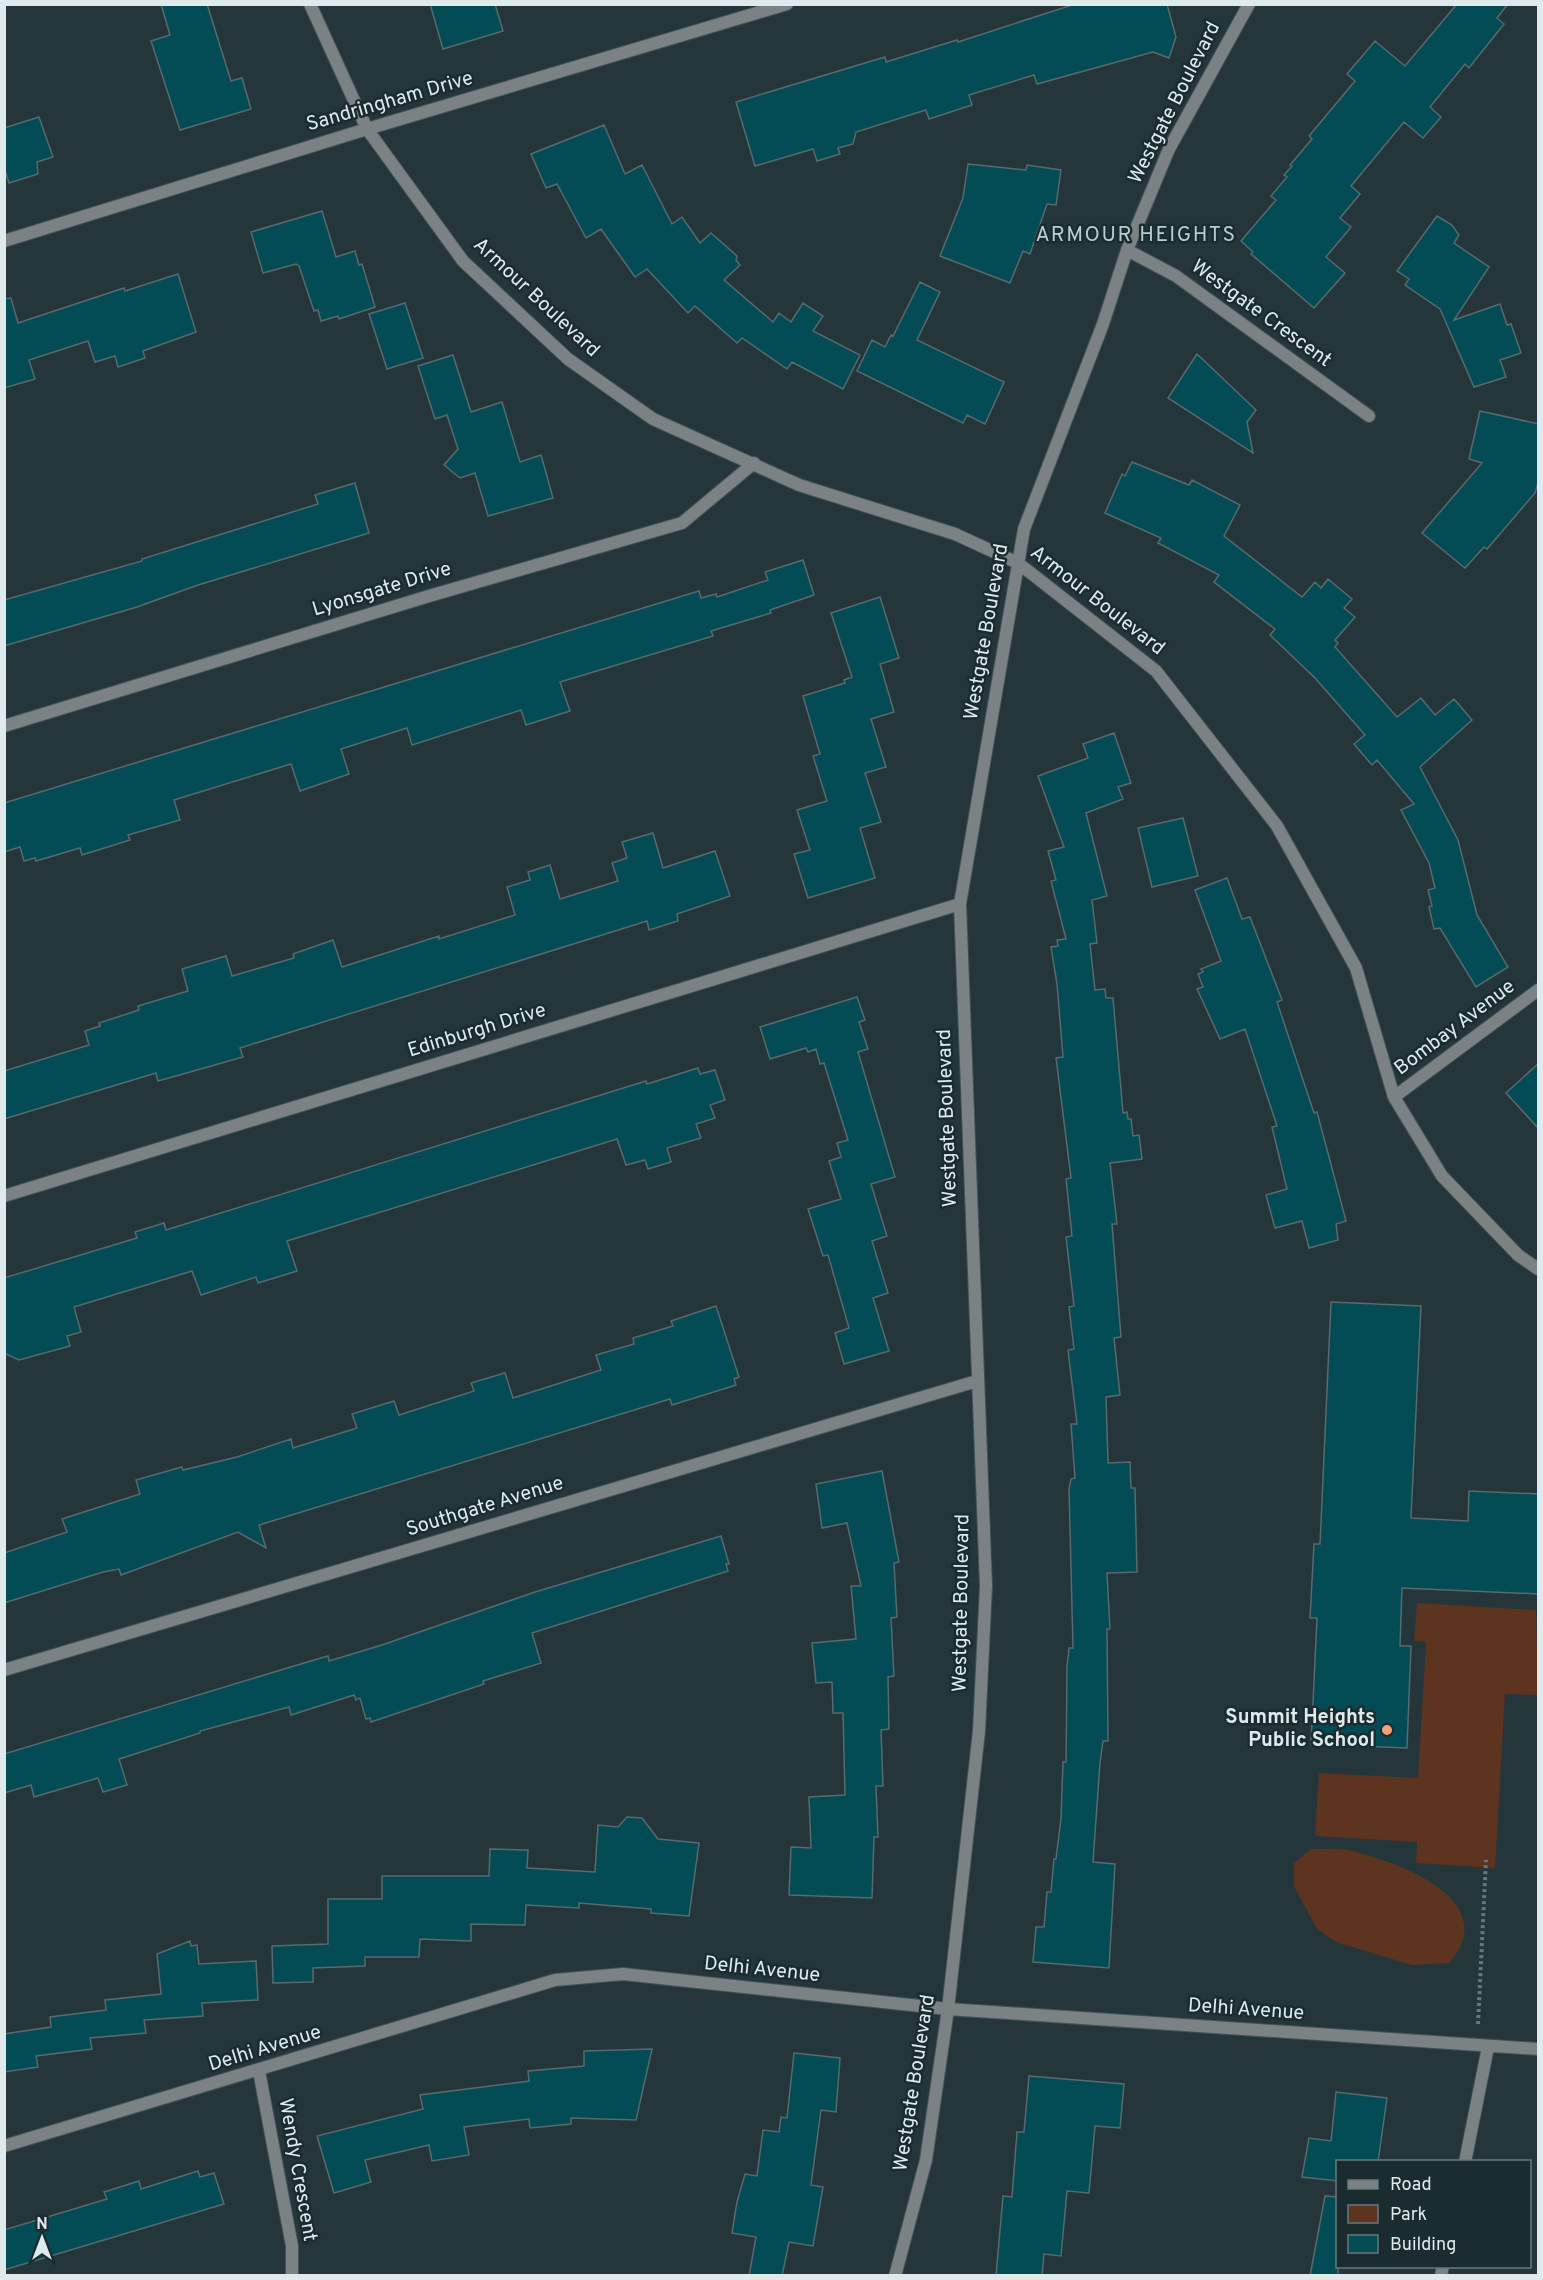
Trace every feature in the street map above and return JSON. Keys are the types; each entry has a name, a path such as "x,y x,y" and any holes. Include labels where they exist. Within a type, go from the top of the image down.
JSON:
{"street":[{"name":"Armour Boulevard","path":"310,4 367,129 463,261 568,359 653,419 799,485 956,534 1018,563 1156,671 1277,826 1356,968 1394,1098 1442,1176 1518,1255 1539,1269"},
{"name":"Sandringham Drive","path":"4,241 367,129 787,4"},
{"name":"Westgate Boulevard","path":"895,2276 926,2160 948,2009 979,1731 986,1586 960,904 1024,529 1103,324 1127,250 1169,149 1249,4"},
{"name":"Westgate Crescent","path":"1127,250 1176,276 1369,416"},
{"name":"Lyonsgate Drive","path":"4,726 429,596 682,523 754,463"},
{"name":"Edinburgh Drive","path":"4,1196 960,904"},
{"name":"Bombay Avenue","path":"1394,1098 1539,990"},
{"name":"Southgate Avenue","path":"4,1670 977,1381"},
{"name":"Delhi Avenue","path":"4,2146 555,1980 623,1974 948,2009 1539,2049"},
{"path":"1464,2160 1483,2046"},
{"name":"Wendy Crescent","path":"259,2071 292,2246 292,2276"}],"path":[{"path":"1483,2046 1486,1860"}],"green space":[{"path":"1417,1603 1536,1610 1538,1695 1505,1694 1495,1868 1416,1863 1417,1842 1315,1836 1319,1773 1418,1778 1426,1642 1414,1641"},
{"path":"1311,1849 1344,1849 1368,1855 1392,1863 1438,1887 1454,1902 1464,1920 1463,1941 1449,1963 1412,1965 1336,1942 1317,1929 1294,1886 1294,1863"}],"building":[{"path":"161,4 207,4 231,81 242,78 251,109 180,130 151,41 170,35"},
{"path":"430,4 495,4 503,31 443,49"},
{"path":"1075,4 1167,4 1176,37 1169,58 1153,52 1037,84 1034,75 969,95 972,105 929,119 926,110 856,132 853,144 838,148 840,154 817,161 813,149 755,166 736,102 885,57 886,62 957,40 958,42"},
{"path":"1457,4 1508,4 1497,18 1504,24 1469,68 1465,64 1430,107 1441,117 1423,138 1404,122 1351,186 1360,194 1340,218 1351,227 1326,257 1345,273 1314,308 1251,254 1253,252 1241,241 1276,200 1271,196 1287,177 1284,175 1292,166 1290,165 1312,139 1309,136 1355,81 1347,74 1375,41 1405,66"},
{"path":"39,117 53,157 37,162 38,174 9,183 4,167 4,128"},
{"path":"604,125 625,174 642,165 672,224 682,217 700,243 711,233 737,256 736,260 740,265 724,280 773,322 779,313 791,322 803,303 823,316 813,331 860,355 843,389 792,362 787,369 742,338 737,343 695,306 688,313 647,269 635,277 601,229 586,238 557,184 546,188 531,154"},
{"path":"968,164 1026,170 1027,165 1061,170 1056,205 1047,204 1030,254 1023,251 1010,283 940,256 963,198"},
{"path":"322,211 336,257 355,251 359,265 362,264 375,307 339,319 338,316 321,321 318,310 314,311 299,266 296,264 263,273 251,232"},
{"path":"1437,216 1452,225 1459,235 1454,243 1489,267 1454,320 1500,304 1507,325 1511,324 1521,353 1500,360 1506,377 1474,387 1440,309 1405,285 1409,279 1397,271"},
{"path":"178,274 196,332 143,351 145,358 118,367 115,356 95,362 88,341 29,360 35,379 4,388 4,299 11,298 18,323 124,288 125,291"},
{"path":"920,282 940,292 917,340 1004,382 985,424 967,415 963,423 857,371 872,340 885,347 891,335 893,336"},
{"path":"405,303 423,358 387,369 369,314"},
{"path":"1197,354 1256,410 1247,422 1253,453 1168,398"},
{"path":"453,355 471,412 502,402 520,462 541,455 553,498 488,516 475,473 460,478 444,465 458,449 447,415 435,419 418,366"},
{"path":"1480,411 1539,424 1539,480 1535,493 1487,549 1484,547 1465,568 1422,533 1482,463 1469,459"},
{"path":"1132,462 1189,485 1192,480 1240,505 1224,536 1302,597 1315,582 1321,588 1328,579 1352,599 1344,608 1355,617 1335,640 1338,643 1335,647 1397,717 1421,698 1435,715 1454,699 1472,720 1420,767 1458,840 1477,915 1508,967 1476,987 1440,928 1434,929 1428,890 1435,888 1429,863 1401,810 1414,804 1377,760 1372,765 1354,744 1365,735 1315,678 1270,635 1275,629 1214,582 1219,575 1158,543 1161,538 1105,513 1122,474 1125,476"},
{"path":"355,483 369,533 198,585 137,607 4,646 4,600 142,561 142,559 318,504 315,495"},
{"path":"803,560 814,595 770,610 771,613 711,631 713,636 560,682 570,711 526,725 521,710 412,745 407,728 341,749 349,774 300,791 291,764 174,800 180,820 128,835 130,840 82,855 80,848 36,861 35,858 24,861 20,847 4,852 4,803 699,591 701,598 716,594 717,597 768,580 765,572"},
{"path":"880,597 899,658 880,664 894,712 871,719 886,767 865,773 881,822 860,828 875,878 808,898 794,854 810,850 797,810 827,801 813,756 820,754 803,696 845,683 844,680 852,677 831,613"},
{"path":"1114,733 1131,783 1118,787 1123,799 1086,813 1107,896 1092,900 1097,943 1090,944 1095,990 1105,989 1106,998 1113,998 1123,1113 1127,1112 1128,1119 1131,1119 1133,1136 1139,1135 1142,1159 1110,1163 1117,1224 1112,1224 1121,1337 1114,1338 1120,1395 1106,1397 1108,1463 1130,1462 1131,1488 1135,1488 1137,1572 1107,1573 1110,1629 1107,1629 1108,1741 1103,1741 1100,1763 1093,1862 1115,1864 1109,1968 1033,1962 1036,1927 1044,1927 1047,1892 1051,1892 1061,1818 1063,1762 1066,1762 1067,1666 1069,1648 1073,1648 1069,1489 1071,1479 1075,1478 1071,1424 1077,1424 1068,1350 1074,1349 1069,1307 1074,1306 1066,1237 1072,1236 1066,1179 1071,1178 1056,1058 1063,1057 1057,984 1051,947 1058,946 1057,940 1066,939 1051,881 1056,880 1048,851 1064,847 1038,776 1088,758 1083,744"},
{"path":"1183,818 1198,876 1152,887 1138,828"},
{"path":"653,833 663,868 715,851 730,896 677,914 678,921 649,930 647,921 240,1048 243,1057 158,1081 156,1073 4,1119 4,1071 89,1045 85,1031 100,1026 99,1023 139,1010 138,1006 188,991 182,969 226,956 232,976 294,958 293,954 333,940 342,967 439,936 439,939 515,915 507,887 530,880 528,872 550,865 560,899 618,881 612,863 627,858 622,842"},
{"path":"1227,878 1242,919 1250,917 1282,1000 1277,1002 1314,1113 1317,1112 1346,1221 1336,1224 1338,1240 1309,1248 1302,1221 1275,1228 1266,1195 1287,1189 1272,1127 1277,1126 1245,1029 1220,1039 1197,989 1203,987 1198,974 1203,972 1201,969 1221,961 1195,890"},
{"path":"857,997 865,1020 859,1022 868,1049 858,1052 895,1177 871,1184 887,1236 872,1241 888,1293 873,1298 889,1351 844,1364 835,1333 849,1328 828,1255 823,1256 808,1209 841,1199 829,1161 841,1157 837,1143 848,1140 824,1063 820,1064 816,1049 808,1052 806,1048 770,1059 760,1027"},
{"path":"1539,1063 1539,1129 1506,1093"},
{"path":"698,1068 700,1074 715,1070 725,1100 710,1105 715,1118 696,1124 701,1138 667,1148 671,1162 648,1169 645,1160 626,1165 617,1139 287,1241 297,1271 258,1283 256,1277 201,1295 192,1271 74,1307 81,1332 67,1336 70,1346 19,1360 4,1353 4,1278 137,1238 135,1232 164,1223 166,1230 646,1081 647,1084"},
{"path":"1331,1302 1421,1306 1411,1518 1468,1521 1469,1491 1539,1494 1539,1594 1402,1588 1400,1646 1411,1646 1407,1748 1311,1744 1317,1618 1310,1618 1314,1544 1320,1544"},
{"path":"716,1306 739,1377 734,1379 736,1385 672,1405 670,1399 259,1525 266,1548 238,1532 121,1575 119,1569 103,1572 4,1603 4,1553 67,1532 62,1519 140,1494 136,1480 182,1467 183,1470 237,1457 291,1439 293,1448 357,1428 352,1414 394,1401 399,1415 474,1391 471,1383 505,1373 513,1398 601,1370 596,1355 634,1344 633,1338 673,1326 671,1321"},
{"path":"882,1471 899,1562 894,1563 897,1617 891,1618 894,1676 888,1677 889,1729 881,1730 883,1786 876,1786 878,1837 874,1837 872,1898 789,1895 791,1847 811,1848 809,1797 845,1795 843,1713 833,1713 832,1682 816,1683 812,1643 856,1639 851,1586 861,1586 847,1523 822,1528 816,1484"},
{"path":"721,1536 729,1564 726,1564 728,1571 532,1633 541,1663 483,1681 484,1684 371,1722 370,1718 366,1719 360,1698 356,1700 354,1695 291,1715 289,1707 200,1731 200,1733 119,1759 127,1785 103,1792 98,1778 34,1797 31,1785 4,1793 4,1754 328,1656 329,1661 382,1645 535,1592"},
{"path":"627,1817 642,1818 658,1839 699,1843 689,1916 651,1913 651,1909 579,1903 579,1908 526,1905 525,1925 471,1924 471,1941 420,1939 419,1957 365,1957 365,1966 313,1968 313,1982 273,1983 272,1946 328,1944 328,1899 382,1899 382,1876 489,1876 490,1849 528,1850 527,1868 595,1872 598,1825 618,1827"},
{"path":"190,1941 191,1946 197,1945 199,1964 256,1961 258,2000 202,2003 203,2016 144,2020 146,2033 90,2038 92,2049 36,2056 38,2067 4,2072 4,2034 51,2027 50,2017 106,2010 105,2000 161,1994 157,1954"},
{"path":"652,2049 636,2120 571,2118 571,2124 530,2128 529,2119 464,2127 469,2155 432,2161 429,2145 365,2160 371,2182 334,2193 317,2136 423,2109 420,2095 529,2081 528,2071 584,2066 584,2051"},
{"path":"794,2053 840,2058 836,2112 821,2110 811,2185 823,2187 813,2246 789,2242 782,2276 749,2276 756,2237 732,2233 737,2202 745,2174 757,2176 763,2130 779,2132 781,2117 787,2118"},
{"path":"1029,2076 1124,2084 1120,2128 1095,2126 1089,2193 1067,2191 1061,2256 1044,2254 1042,2276 996,2276 1003,2196 1012,2197 1017,2132 1024,2132"},
{"path":"1336,2092 1387,2098 1378,2160 1336,2160 1336,2181 1302,2177 1309,2138 1331,2141"},
{"path":"198,2171 200,2177 214,2173 224,2204 4,2270 4,2230 107,2199 104,2192 139,2181 141,2189"},
{"path":"1325,2196 1336,2197 1338,2276 1310,2276"}],"place":[{"name":"Summit Heights Public School","path":"1387,1730"}],"district":[{"name":"ARMOUR HEIGHTS","path":"1136,235"}]}
